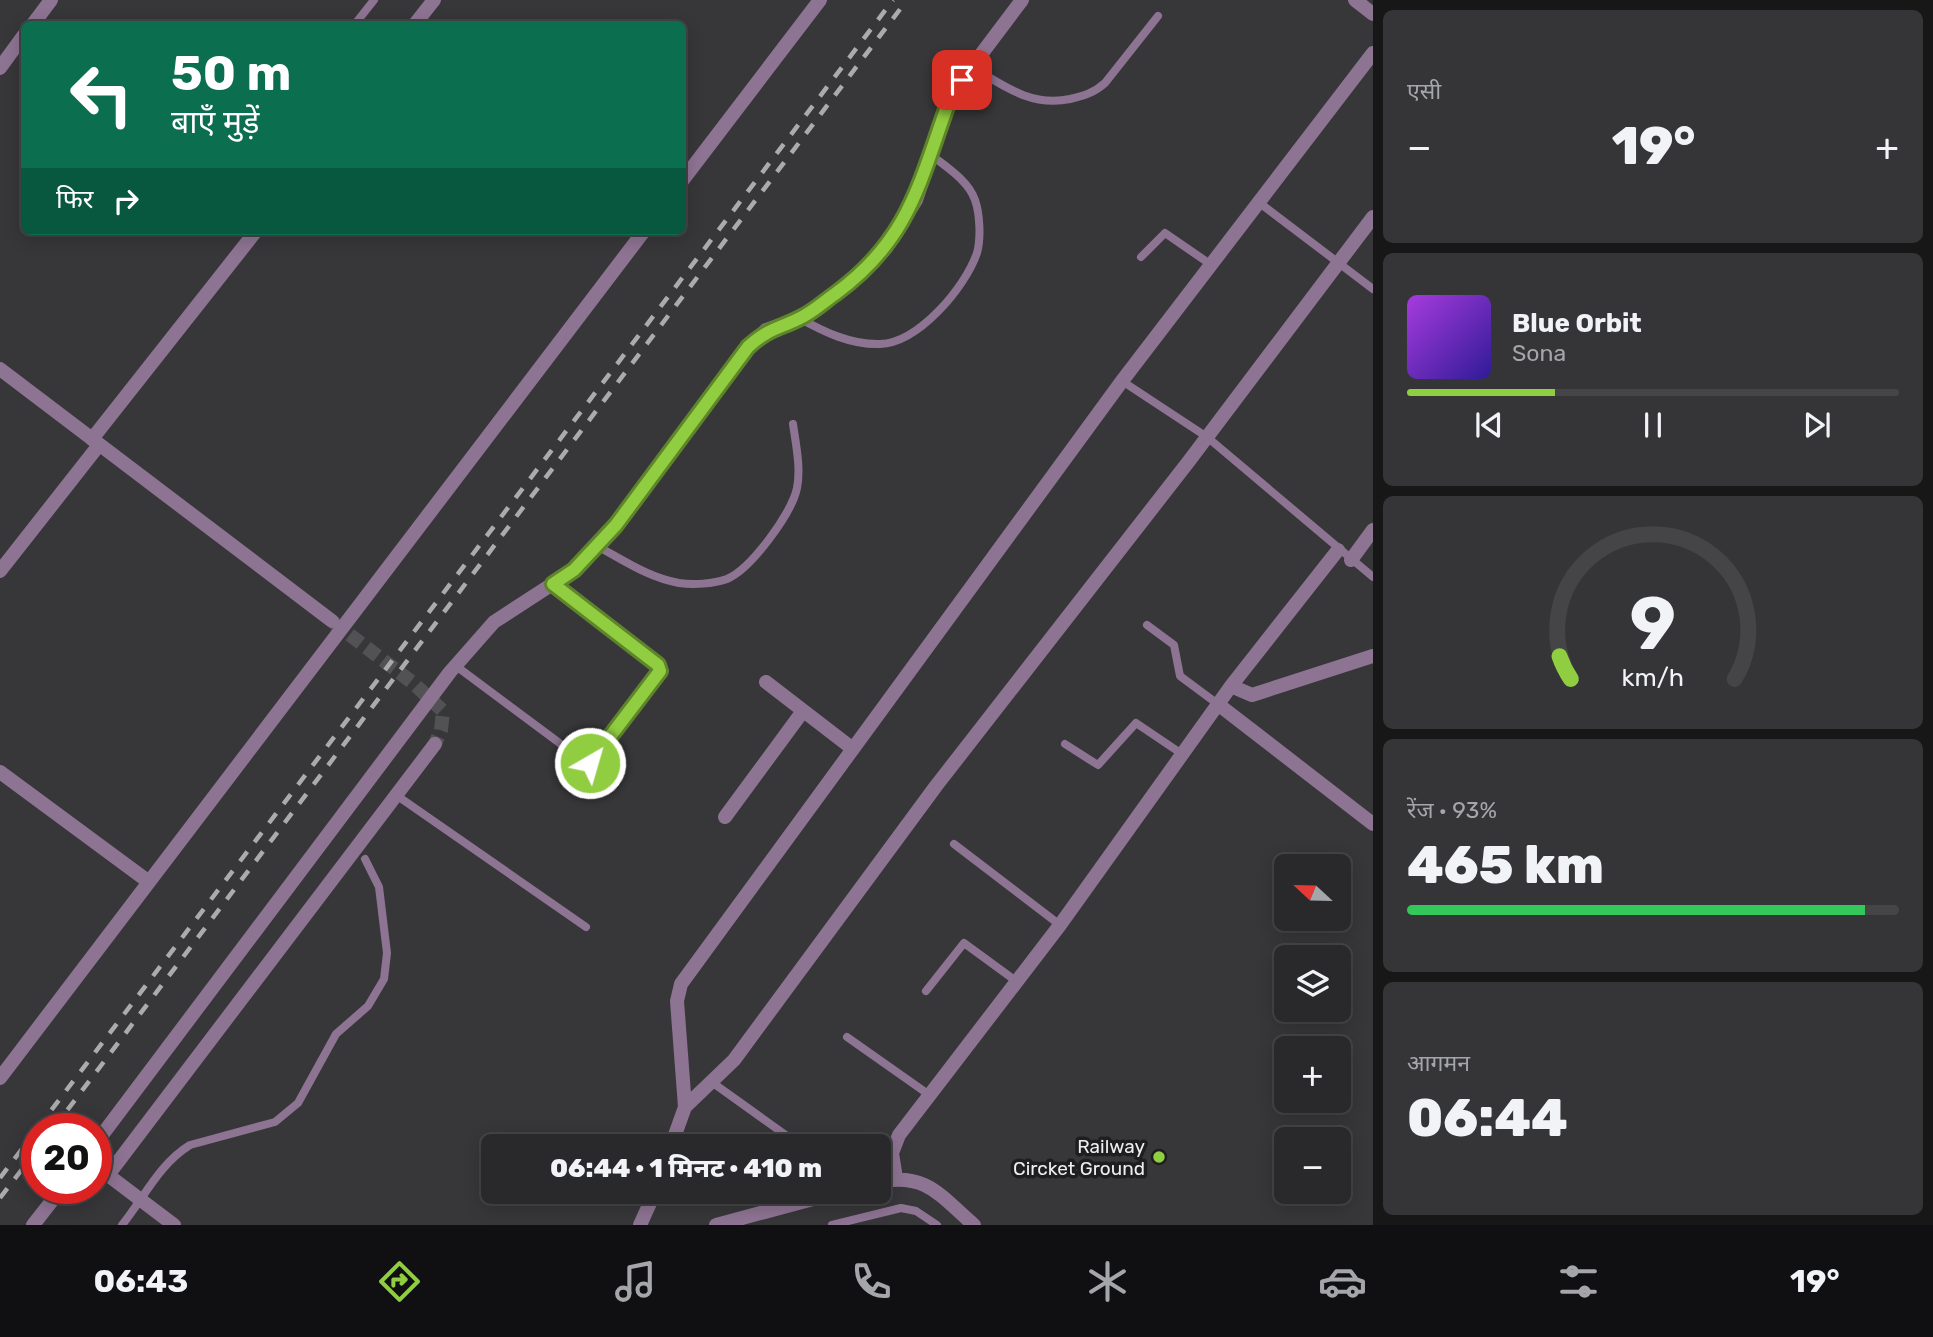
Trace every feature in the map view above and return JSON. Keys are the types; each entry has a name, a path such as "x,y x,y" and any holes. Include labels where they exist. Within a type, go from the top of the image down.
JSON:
{"street":[{"path":"35,21 51,0"},
{"path":"417,21 434,0"},
{"path":"686,176 820,0"},
{"path":"112,1122 456,666 494,622 574,570 597,546 616,525 748,347 766,330 799,318 846,286 886,248 916,200 952,93 1022,0"},
{"path":"1355,0 1373,14"},
{"path":"0,68 21,39"},
{"path":"675,1134 685,1107 677,1001 681,984 1122,381 1257,201 1373,53"},
{"path":"685,1107 734,1060 936,786 1207,438 1373,217"},
{"path":"0,571 253,235"},
{"path":"0,1078 641,235"},
{"path":"0,369 332,621"},
{"path":"1351,560 1373,530"},
{"path":"897,1178 892,1153 928,1094 1060,925 1231,686 1338,550"},
{"path":"1231,686 1252,695 1373,656"},
{"path":"766,682 853,749"},
{"path":"1219,705 1373,824"},
{"path":"725,817 803,711"},
{"path":"112,1158 435,744"},
{"path":"0,772 149,883"},
{"path":"112,1178 174,1225"},
{"path":"891,1179 922,1181 974,1225"},
{"path":"33,1225 49,1204"},
{"path":"640,1225 650,1204"},
{"path":"716,1225 738,1222 799,1204"}],"lane":[{"path":"357,21 374,0"},
{"path":"972,67 1024,97 1042,102 1081,96 1097,90 1105,83 1158,16"},
{"path":"799,318 837,337 856,342 880,344 905,340 921,329 966,275 978,249 975,200 957,176 930,154"},
{"path":"1257,201 1373,289"},
{"path":"1141,257 1166,233 1210,264"},
{"path":"1122,381 1207,438 1373,577"},
{"path":"597,546 653,576 680,583 701,584 734,575 757,554 792,507 798,486 793,424"},
{"path":"456,666 584,762 590,763 660,671 658,665 553,584"},
{"path":"1147,625 1174,645 1179,671 1184,681 1219,705"},
{"path":"1065,744 1098,765 1132,726 1141,724 1182,754"},
{"path":"396,795 586,927"},
{"path":"954,844 1060,925"},
{"path":"121,1225 142,1200 153,1179 178,1152 190,1145 275,1122 290,1110 304,1093 336,1034 369,1006 384,979 387,953 380,887 365,859"},
{"path":"926,991 964,943 1016,981"},
{"path":"846,1037 928,1094"},
{"path":"713,1083 784,1134"},
{"path":"832,1225 901,1208 916,1211 937,1225"}],"tunnel":[{"path":"333,622 413,683 443,711 441,730 435,744"}],"railway":[{"path":"49,1113 893,0"},
{"path":"65,1113 907,0"},
{"path":"0,1178 21,1150"},
{"path":"0,1198 21,1171"}],"place":[{"name":"Railway Circket Ground","path":"1159,1157"}],"route":[{"path":"590,763 660,671 658,665 553,584 574,570 616,525 748,347 766,330 805,316 846,286 886,248 916,200 952,93 962,80"}]}
